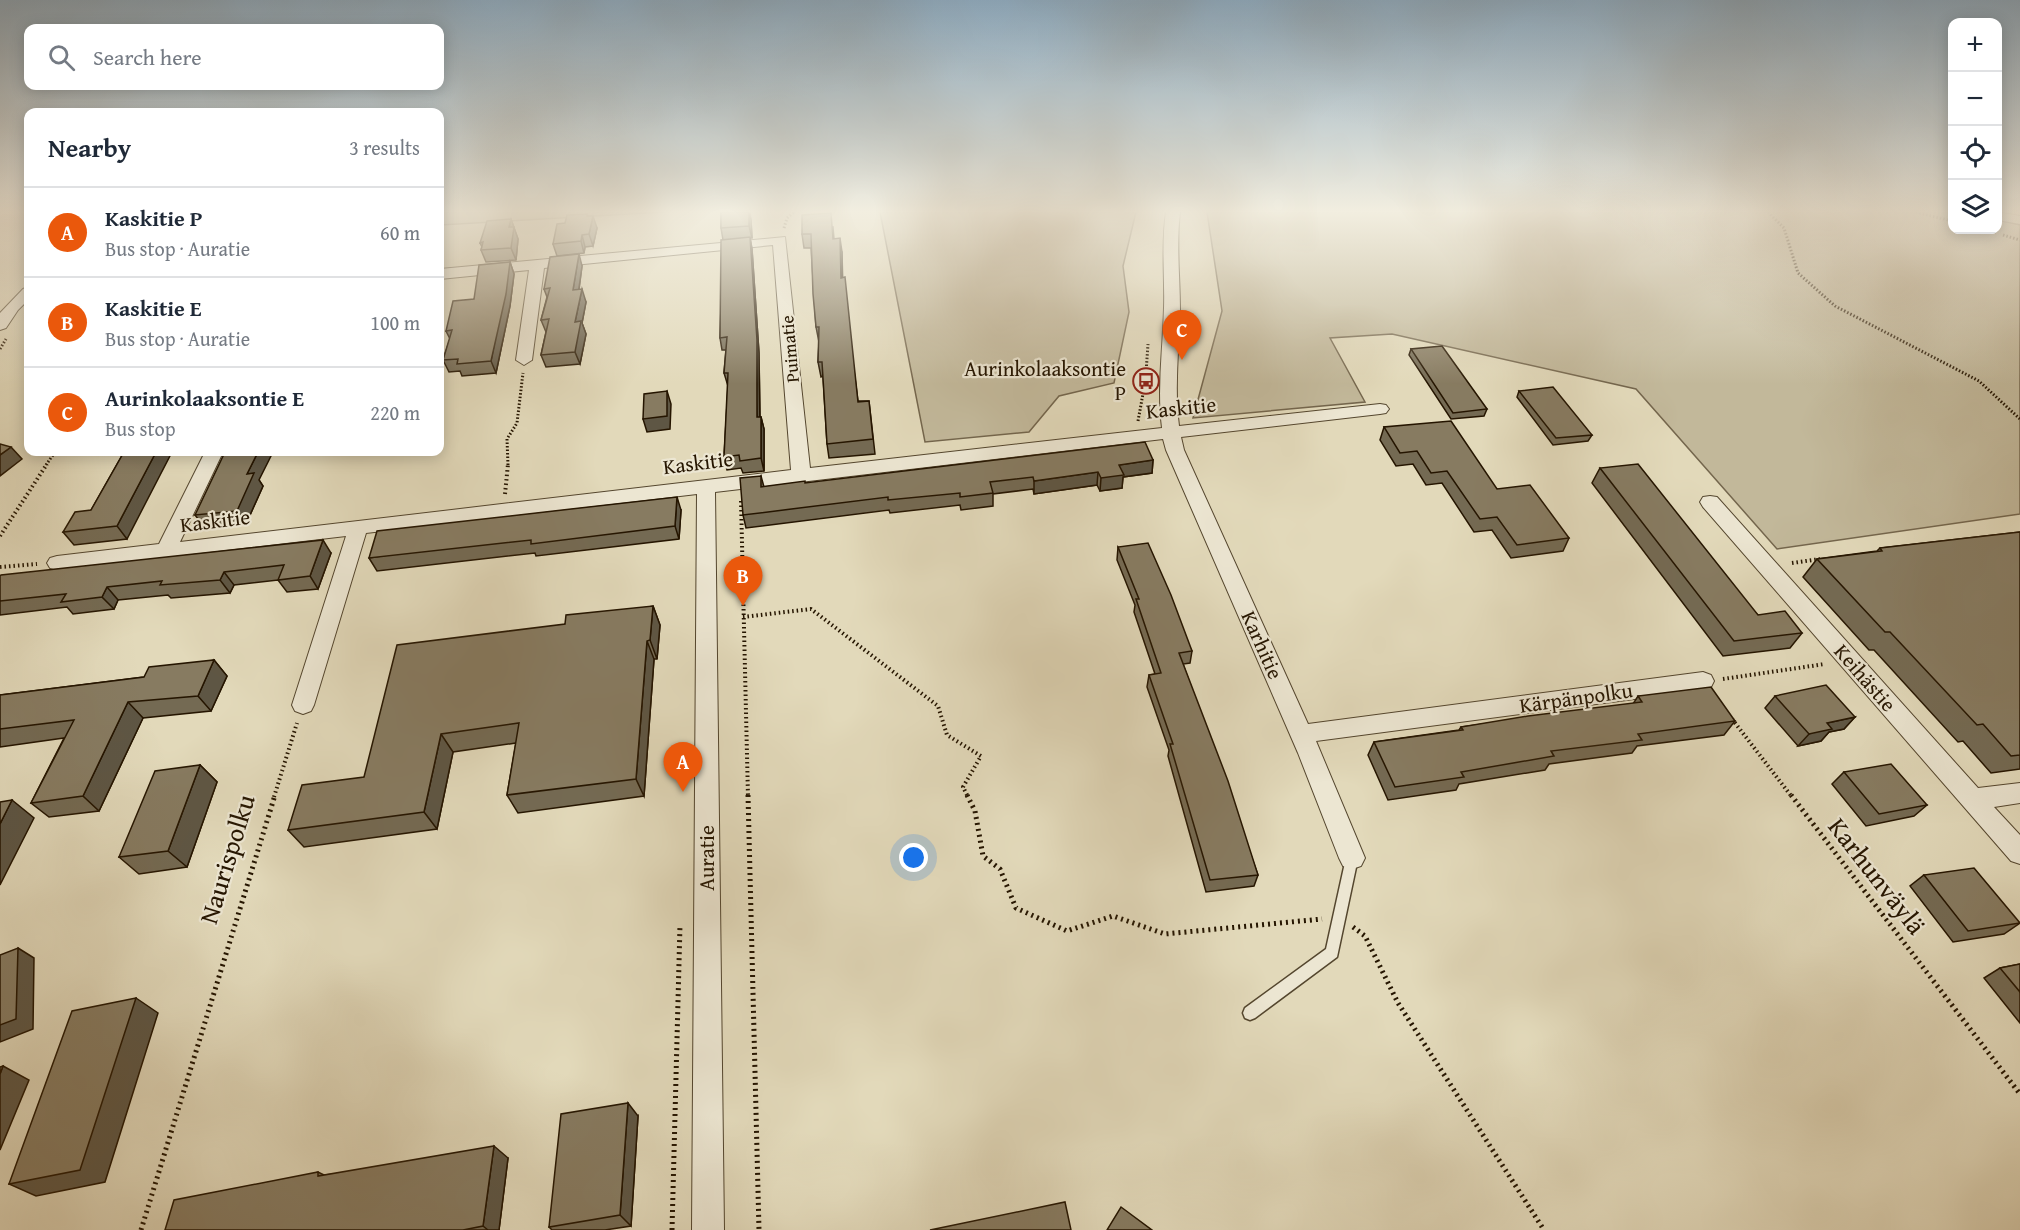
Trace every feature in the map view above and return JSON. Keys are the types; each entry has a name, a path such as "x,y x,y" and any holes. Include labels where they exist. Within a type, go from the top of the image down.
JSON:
{"street":[{"name":"Puimatie","path":"444,274 485,269"},
{"path":"524,360 536,269"},
{"name":"Puimatie","path":"783,269 801,475"},
{"name":"Karhitie","path":"1172,269 1168,400 1175,450 1302,734 1352,858"},
{"path":"0,325 6,308 24,295"},
{"name":"Kaskitie","path":"57,563 1380,409"},
{"path":"165,551 212,456"},
{"name":"Auratie","path":"706,486 708,1230"},
{"name":"Keihästie","path":"1710,502 2020,853"},
{"path":"303,705 358,528"},
{"name":"Kärpänpolku","path":"1302,734 1703,681"},
{"path":"1972,799 2020,793"}],"lane":[{"path":"1250,1013 1332,953 1352,858"}],"path":[{"path":"1797,269 1798,273 1835,306 1979,381 2020,419"},
{"path":"1136,436 1146,373 1150,366 1170,359"},
{"path":"503,511 509,458 507,439 518,423 524,360"},
{"path":"0,536 52,456"},
{"path":"741,482 759,1230"},
{"path":"1767,566 1824,559"},
{"path":"0,567 57,563"},
{"path":"744,617 811,609 938,706 947,735 981,756 963,787 975,811 983,856 1000,869 1016,908 1066,931 1113,916 1165,934 1340,917 1365,936 1398,1003 1544,1230"},
{"path":"1703,681 1851,661"},
{"name":"Karhunväylä","path":"1703,681 2020,1094"},
{"name":"Naurispolku","path":"141,1230 303,705"}],"shaded area":[{"path":"891,269 1123,269 1129,312 1114,383 1059,396 1029,432 925,442"},
{"path":"1216,269 2020,269 2020,514 1777,549 1636,389 1392,334 1330,338 1365,402 1193,418 1222,311"}],"building":[{"path":"478,269 509,269 491,361 457,364 458,359 444,360 452,330 446,331 453,301 474,299"},
{"path":"548,269 576,269 573,290 582,289 575,322 581,321 575,352 541,355 549,319 541,320 550,288 544,289"},
{"path":"721,269 752,269 757,340 757,417 761,417 761,458 740,461 739,455 724,457 728,373 724,373 727,337 720,338"},
{"path":"812,269 841,269 841,278 845,277 858,402 869,401 873,439 827,444 822,362 818,362 819,327 816,327"},
{"path":"1442,346 1487,409 1453,413 1411,349"},
{"path":"1553,387 1592,435 1556,438 1519,391"},
{"path":"667,391 667,416 643,419 644,394"},
{"path":"1451,421 1497,489 1530,485 1569,538 1517,545 1497,517 1480,519 1447,471 1431,473 1417,451 1400,453 1384,427"},
{"path":"1145,442 1153,460 1119,465 1124,475 1101,478 1098,472 1034,481 1033,477 990,482 993,493 960,497 960,493 888,500 888,497 743,515 740,478 761,476 761,487"},
{"path":"0,444 11,447 0,455"},
{"path":"122,456 154,456 117,526 63,532 75,512 91,510"},
{"path":"223,456 256,456 247,474 254,473 237,511 195,515"},
{"path":"1638,464 1758,615 1785,611 1802,633 1734,641 1600,468"},
{"path":"677,497 675,526 531,544 531,540 369,558 377,531"},
{"path":"2020,532 2020,755 2011,756 1983,724 1977,725 1890,632 1885,632 1817,559 1882,551 1880,548"},
{"path":"323,540 310,576 278,580 284,565 224,572 220,580 160,585 162,581 107,587 102,597 61,602 66,594 0,601 1,575"},
{"path":"1148,543 1192,651 1179,653 1228,781 1258,875 1210,880 1170,744 1173,744 1149,675 1161,673 1136,599 1139,599 1118,547"},
{"path":"653,606 650,640 647,641 636,779 507,795 519,723 441,734 424,812 288,830 302,785 364,777 397,645 565,624 566,615"},
{"path":"214,660 198,696 128,702 83,796 31,803 74,720 0,729 0,695 144,677 149,667"},
{"path":"1826,685 1855,717 1827,723 1832,729 1809,734 1775,696"},
{"path":"1711,687 1735,721 1638,734 1642,740 1551,751 1554,756 1461,772 1464,777 1395,787 1374,742 1463,730 1461,727 1528,716 1642,702 1638,696"},
{"path":"1891,764 1927,805 1879,814 1844,772"},
{"path":"200,765 168,851 119,857 155,771"},
{"path":"12,800 0,824 0,802"},
{"path":"1974,868 2020,923 1968,931 1924,875"},
{"path":"18,948 16,1019 0,1025 0,955"},
{"path":"2020,964 2020,992 2000,968"},
{"path":"136,998 80,1170 9,1184 72,1011"},
{"path":"628,1103 620,1215 549,1227 561,1114"},
{"path":"494,1146 483,1226 463,1230 165,1230 174,1200 318,1172 318,1176"},
{"path":"1065,1202 1071,1230 930,1230"},
{"path":"1121,1207 1152,1230 1107,1230"}],"place":[{"name":"Aurinkolaaksontie E","path":"1182,360"},
{"name":"Aurinkolaaksontie P","path":"1146,381"},
{"name":"Kaskitie E","path":"743,606"},
{"name":"Kaskitie P","path":"683,792"}]}
